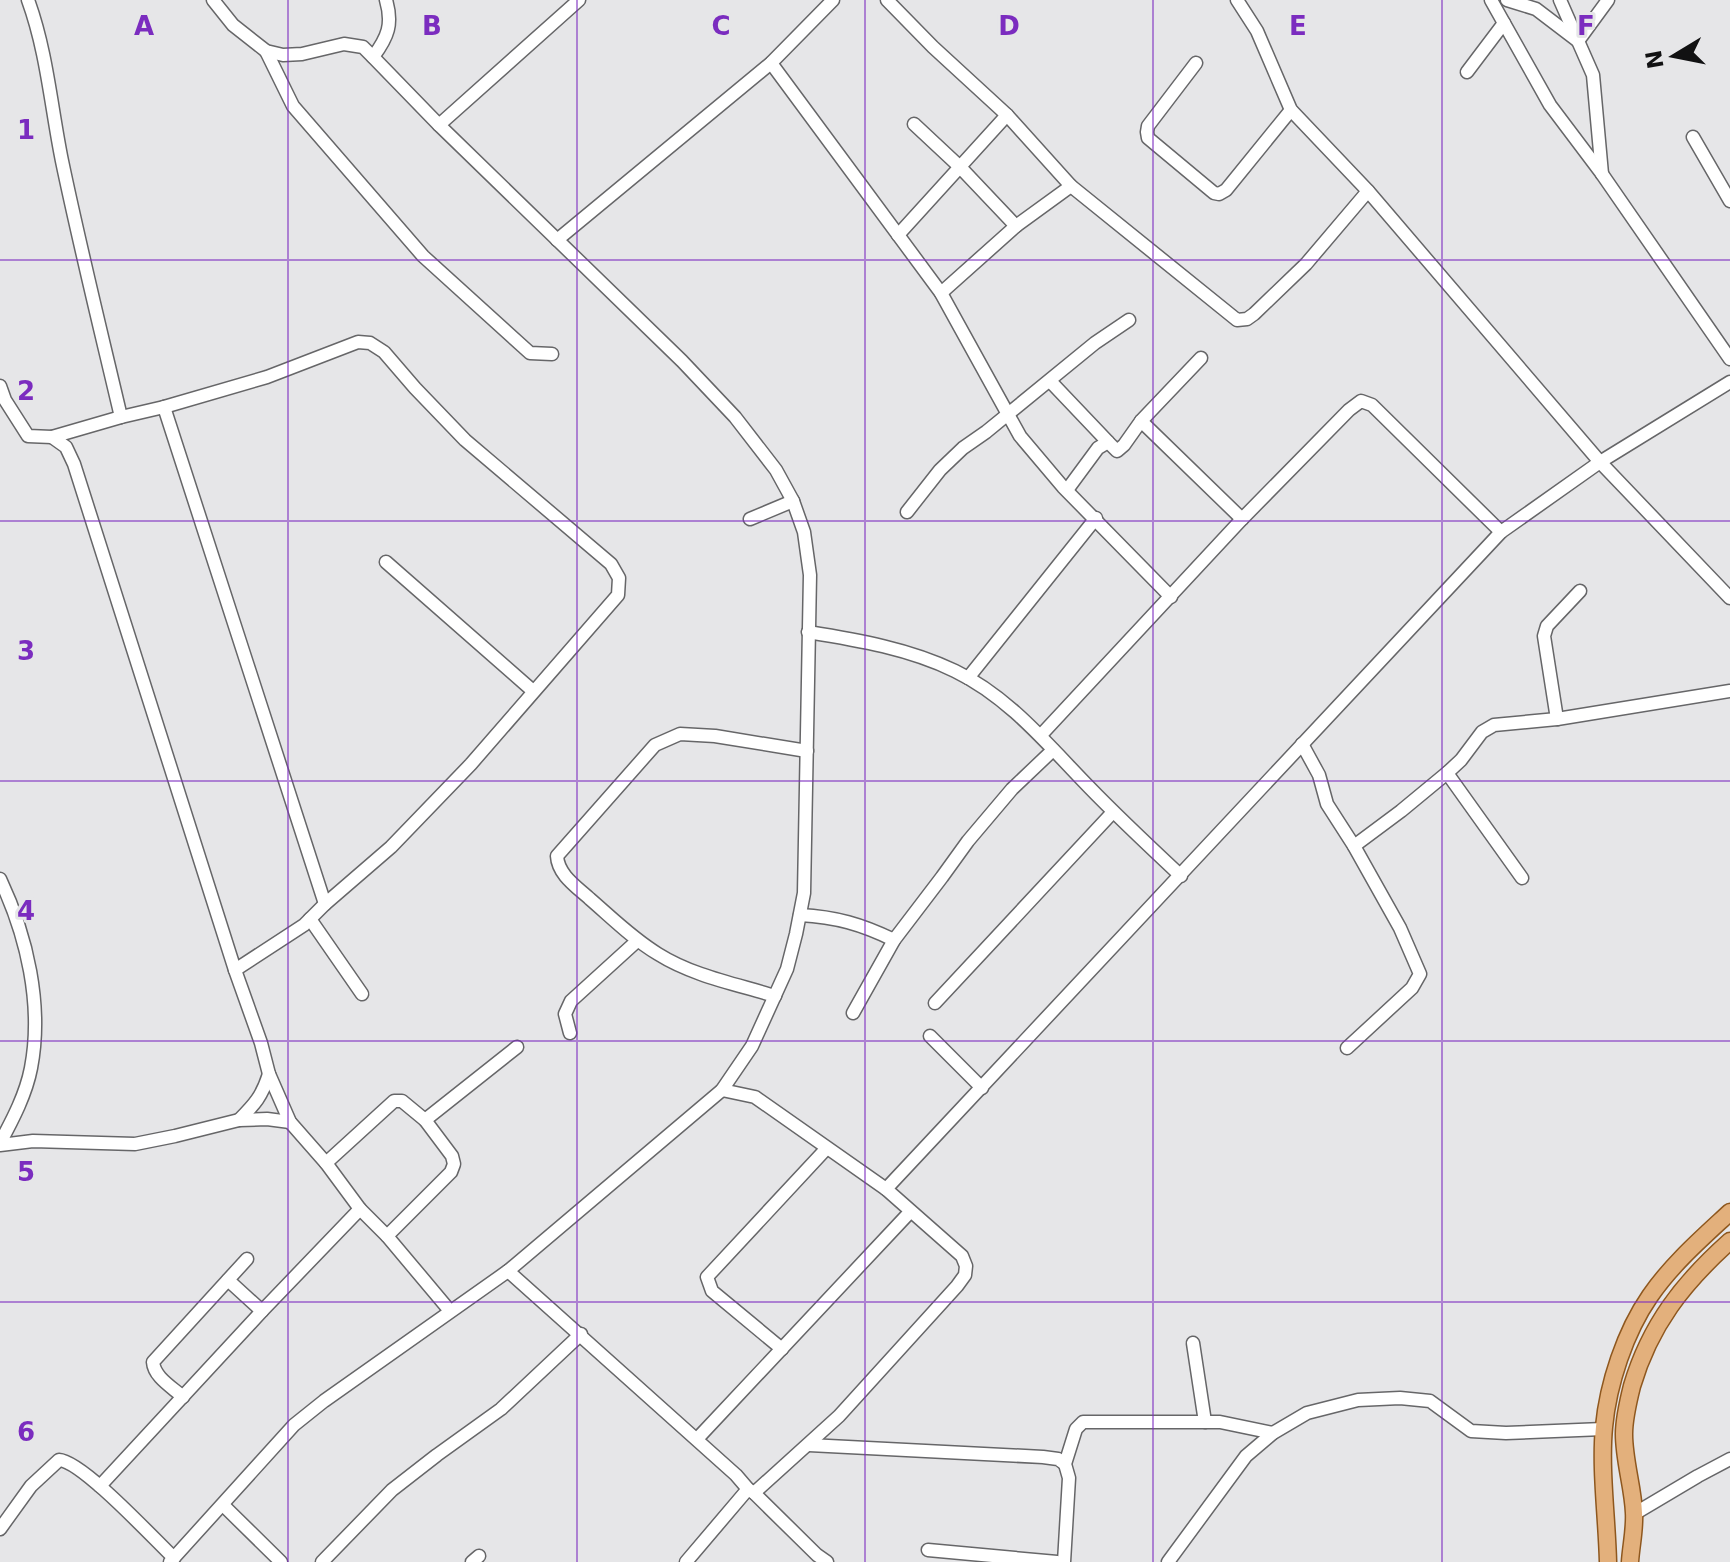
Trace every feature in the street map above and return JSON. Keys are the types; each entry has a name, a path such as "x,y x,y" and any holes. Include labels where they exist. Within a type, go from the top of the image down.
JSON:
{"main road":[{"path":"1608,1562 1603,1429 1617,1362 1649,1296 1687,1251 1730,1212"},
{"path":"1630,1562 1634,1514 1624,1452 1624,1430 1626,1406 1637,1368 1651,1335 1670,1305 1706,1263 1730,1241"}],"street":[{"path":"28,0 49,81 62,157 121,417"},
{"path":"0,1529 31,1486 59,1460 67,1460 100,1486 172,1560 294,1425 508,1271 722,1090 752,1046 787,969 804,893 810,575 804,532 793,501 776,470 735,417 682,361 363,47 344,44 283,55 266,51 233,25 213,0"},
{"path":"373,57 389,29 391,15 386,0"},
{"path":"439,125 579,0"},
{"path":"557,240 771,63 833,0"},
{"path":"887,0 1007,115 1071,186 1237,320 1254,314 1306,264 1368,191"},
{"path":"1237,0 1257,31 1291,110 1368,191 1600,462 1730,598"},
{"path":"1491,0 1550,105 1602,174 1730,359"},
{"path":"1507,0 1536,9 1578,41"},
{"path":"1560,0 1593,75 1602,174"},
{"path":"1578,41 1608,0"},
{"path":"1467,72 1504,23"},
{"path":"266,51 293,106 423,256 530,353 552,354"},
{"path":"771,63 941,293 1020,436 1067,490 1171,597"},
{"path":"1196,63 1148,126 1147,132 1148,138 1214,193 1226,190 1291,110"},
{"path":"898,235 1007,115"},
{"path":"914,124 1016,226"},
{"path":"1693,137 1730,201"},
{"path":"941,293 1016,226 1071,186"},
{"path":"907,512 940,470 963,448 1095,343 1129,320"},
{"path":"0,386 5,400 28,436 52,437 267,377 358,342 370,343 384,352 465,440 611,564 619,578 618,595 471,764 401,837 304,925 235,970"},
{"path":"1050,381 1117,451 1201,358"},
{"path":"886,1189 1501,532 1600,462 1730,382"},
{"path":"1041,735 1242,519 1361,401 1372,405 1501,532"},
{"path":"164,407 325,904"},
{"path":"1141,421 1242,519"},
{"path":"52,437 66,447 74,464 269,1074 290,1122 360,1209 450,1311"},
{"path":"1067,490 1098,448 1108,442"},
{"path":"750,519 793,501"},
{"path":"968,678 1096,518"},
{"path":"386,562 533,691"},
{"path":"1557,719 1544,636 1547,626 1580,591"},
{"path":"808,632 855,640 924,658 968,678 997,697 1041,735 1113,812 1181,876"},
{"path":"1354,846 1447,773 1482,732 1494,725 1557,719 1730,691"},
{"path":"775,996 686,969 637,941 574,885 561,870 557,856 655,745 680,734 715,736 807,751"},
{"path":"1302,744 1319,775 1327,804 1400,928 1420,974 1412,988 1347,1048"},
{"path":"853,1013 894,940 968,841 1012,789 1053,750"},
{"path":"1447,773 1522,878"},
{"path":"935,1003 1113,812"},
{"path":"0,879 13,906 25,951 36,1030 31,1070 0,1144"},
{"path":"800,915 855,922 894,940"},
{"path":"310,919 362,994"},
{"path":"570,1033 565,1014 571,1001 637,941"},
{"path":"930,1036 982,1088"},
{"path":"425,1120 517,1047"},
{"path":"239,1120 257,1103 269,1074"},
{"path":"686,1562 751,1491 809,1445 839,1416 965,1275 966,1266 962,1256 949,1242 886,1189 755,1097 722,1090"},
{"path":"326,1163 394,1101 402,1101 425,1120 452,1156 454,1164 451,1172 387,1236"},
{"path":"0,1144 33,1141 135,1144 239,1120 290,1122"},
{"path":"782,1349 712,1291 707,1277 826,1149"},
{"path":"100,1486 360,1209"},
{"path":"697,1439 910,1212"},
{"path":"183,1397 157,1374 153,1362 247,1259"},
{"path":"508,1271 697,1439 827,1562"},
{"path":"228,1280 262,1311"},
{"path":"322,1562 392,1490 501,1409 581,1334"},
{"path":"1193,1343 1205,1422"},
{"path":"1168,1562 1246,1456 1273,1433 1307,1413 1358,1400 1400,1398 1430,1401 1471,1431 1506,1433 1603,1429"},
{"path":"1064,1562 1069,1478 1065,1464 1076,1429 1083,1422 1220,1422 1273,1433"},
{"path":"809,1445 1043,1457 1058,1459 1065,1464"},
{"path":"1634,1514 1730,1459"},
{"path":"223,1505 281,1562"},
{"path":"928,1550 1057,1562"}]}
